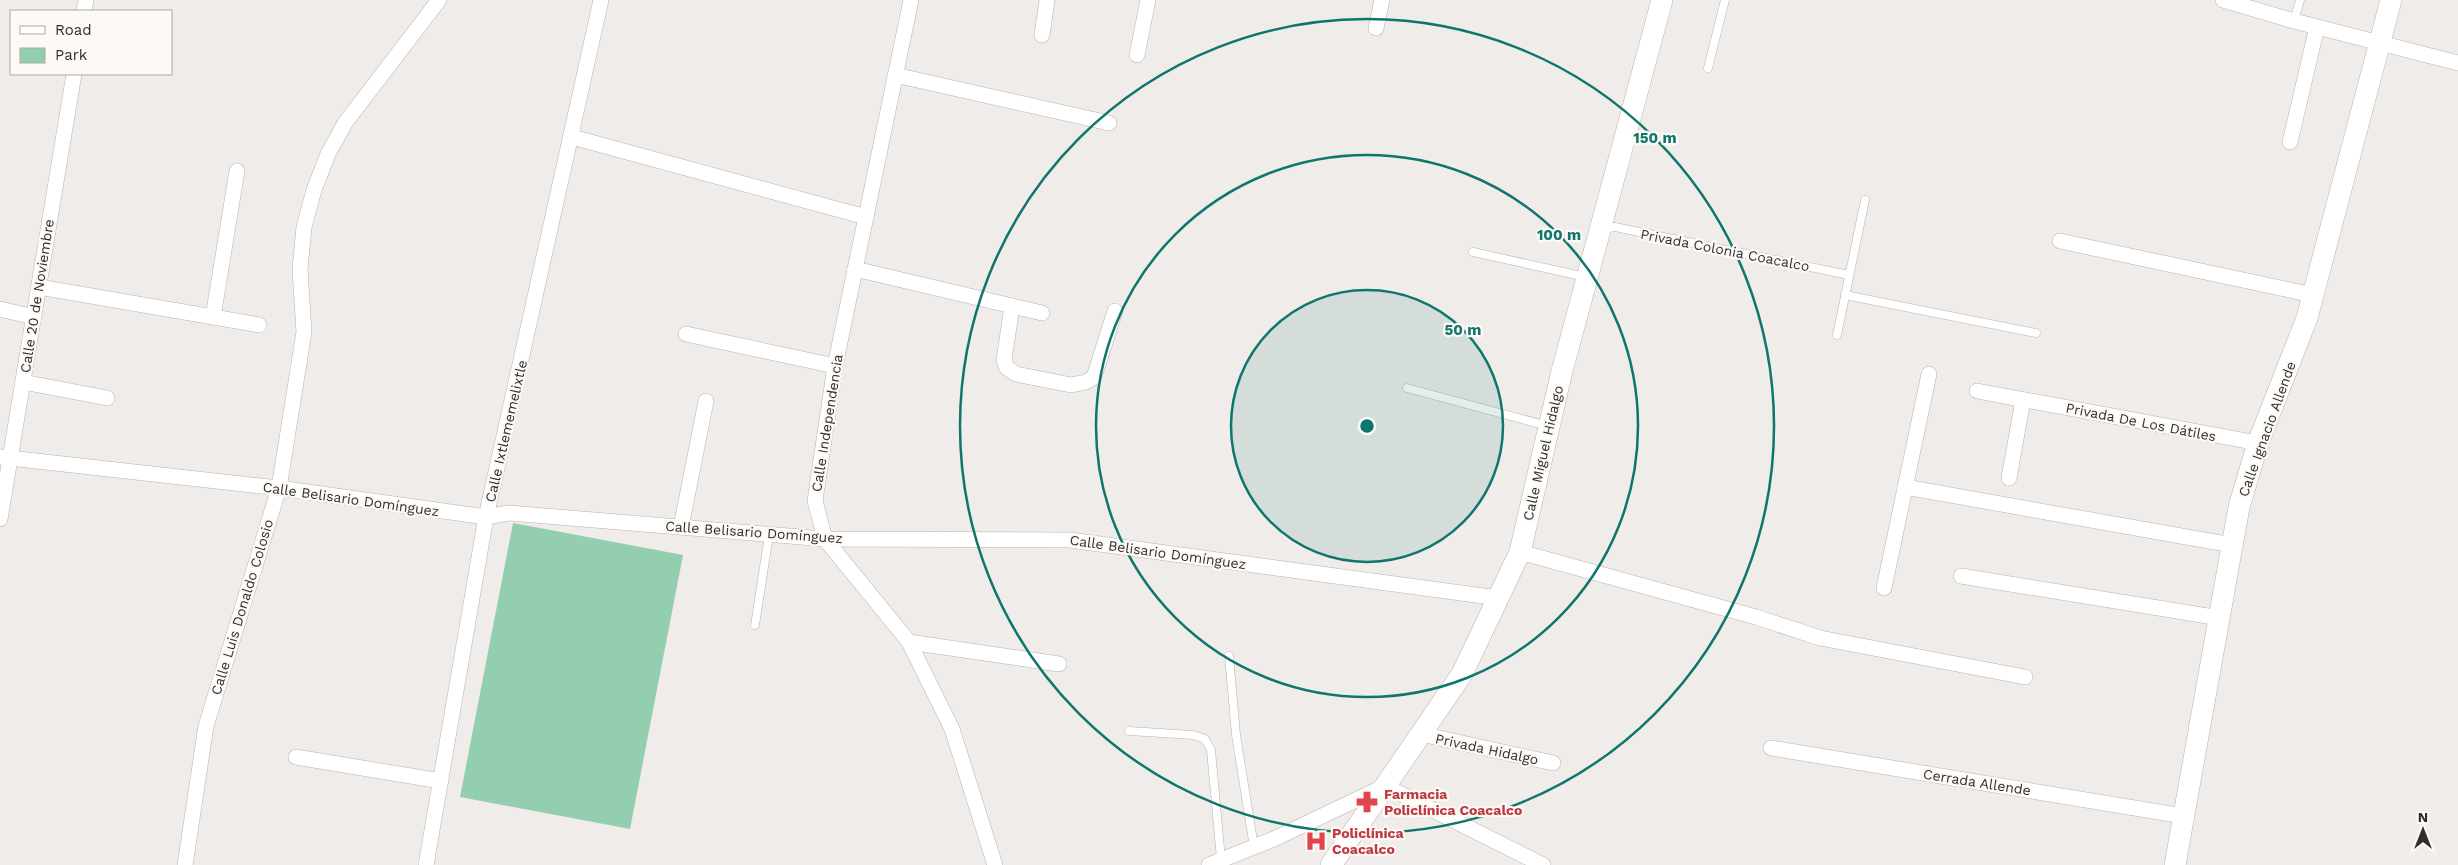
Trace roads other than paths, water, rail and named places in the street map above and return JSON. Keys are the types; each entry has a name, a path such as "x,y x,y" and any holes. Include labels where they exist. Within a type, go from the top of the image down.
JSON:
{"street":[{"name":"Calle Luis Donaldo Colosio","path":"185,865 206,726 279,488 303,342 300,269 304,226 314,190 328,154 345,123 439,0"},
{"name":"Calle Ixtlememelixtle","path":"426,865 486,517 601,0"},
{"name":"Calle Independencia","path":"911,0 835,366 815,501 825,539 909,642 952,729 996,865"},
{"path":"1042,35 1048,0"},
{"path":"1137,55 1148,0"},
{"path":"1376,28 1382,0"},
{"name":"Calle Miguel Hidalgo","path":"1331,865 1462,674 1520,552 1549,426 1587,278 1662,0"},
{"path":"2223,0 2294,21 2458,63"},
{"name":"Calle Ignacio Allende","path":"2175,865 2232,545 2247,474 2307,318 2378,43 2391,0"},
{"path":"2290,142 2317,27"},
{"name":"Calle 20 de Noviembre","path":"0,519 5,458 23,382 74,75"},
{"path":"895,75 1110,123"},
{"path":"572,137 866,217"},
{"path":"213,317 237,171"},
{"path":"2060,241 2312,295"},
{"path":"855,269 1042,313"},
{"path":"39,287 259,325"},
{"path":"1012,306 1004,360 1007,368 1016,374 1071,385 1086,382 1094,377 1115,311"},
{"path":"0,309 34,317"},
{"path":"686,334 835,366"},
{"path":"1884,588 1929,374"},
{"path":"23,382 107,398"},
{"name":"Privada De Los Dátiles","path":"1977,391 2258,444"},
{"path":"2009,478 2023,400"},
{"path":"682,527 706,401"},
{"name":"Calle Belisario Domínguez","path":"5,458 279,488 486,517 509,513 825,539 1070,540 1498,598"},
{"path":"1905,487 2232,545"},
{"path":"1520,552 1756,617 1820,638 2025,677"},
{"path":"1961,576 2220,618"},
{"path":"909,642 1058,664"},
{"name":"Privada Hidalgo","path":"1421,734 1553,763"},
{"name":"Cerrada Allende","path":"1771,748 2183,816"},
{"path":"296,757 441,781"},
{"path":"1215,862 1276,838 1385,786 1544,865"}],"lane":[{"path":"1708,68 1725,0"},
{"path":"2294,21 2300,0"},
{"path":"1837,334 1865,200"},
{"name":"Privada Colonia Coacalco","path":"1600,230 1615,227 1849,275"},
{"path":"1473,252 1587,278"},
{"path":"1845,295 2036,333"},
{"path":"1408,388 1549,426"},
{"path":"755,625 769,535"},
{"path":"1229,656 1236,735 1254,846"},
{"path":"1128,731 1193,735 1205,739 1211,750 1215,862"}],"place":[{"name":"Farmacia Policlínica Coacalco","path":"1367,802"},
{"name":"Policlínica Coacalco","path":"1316,841"}]}
